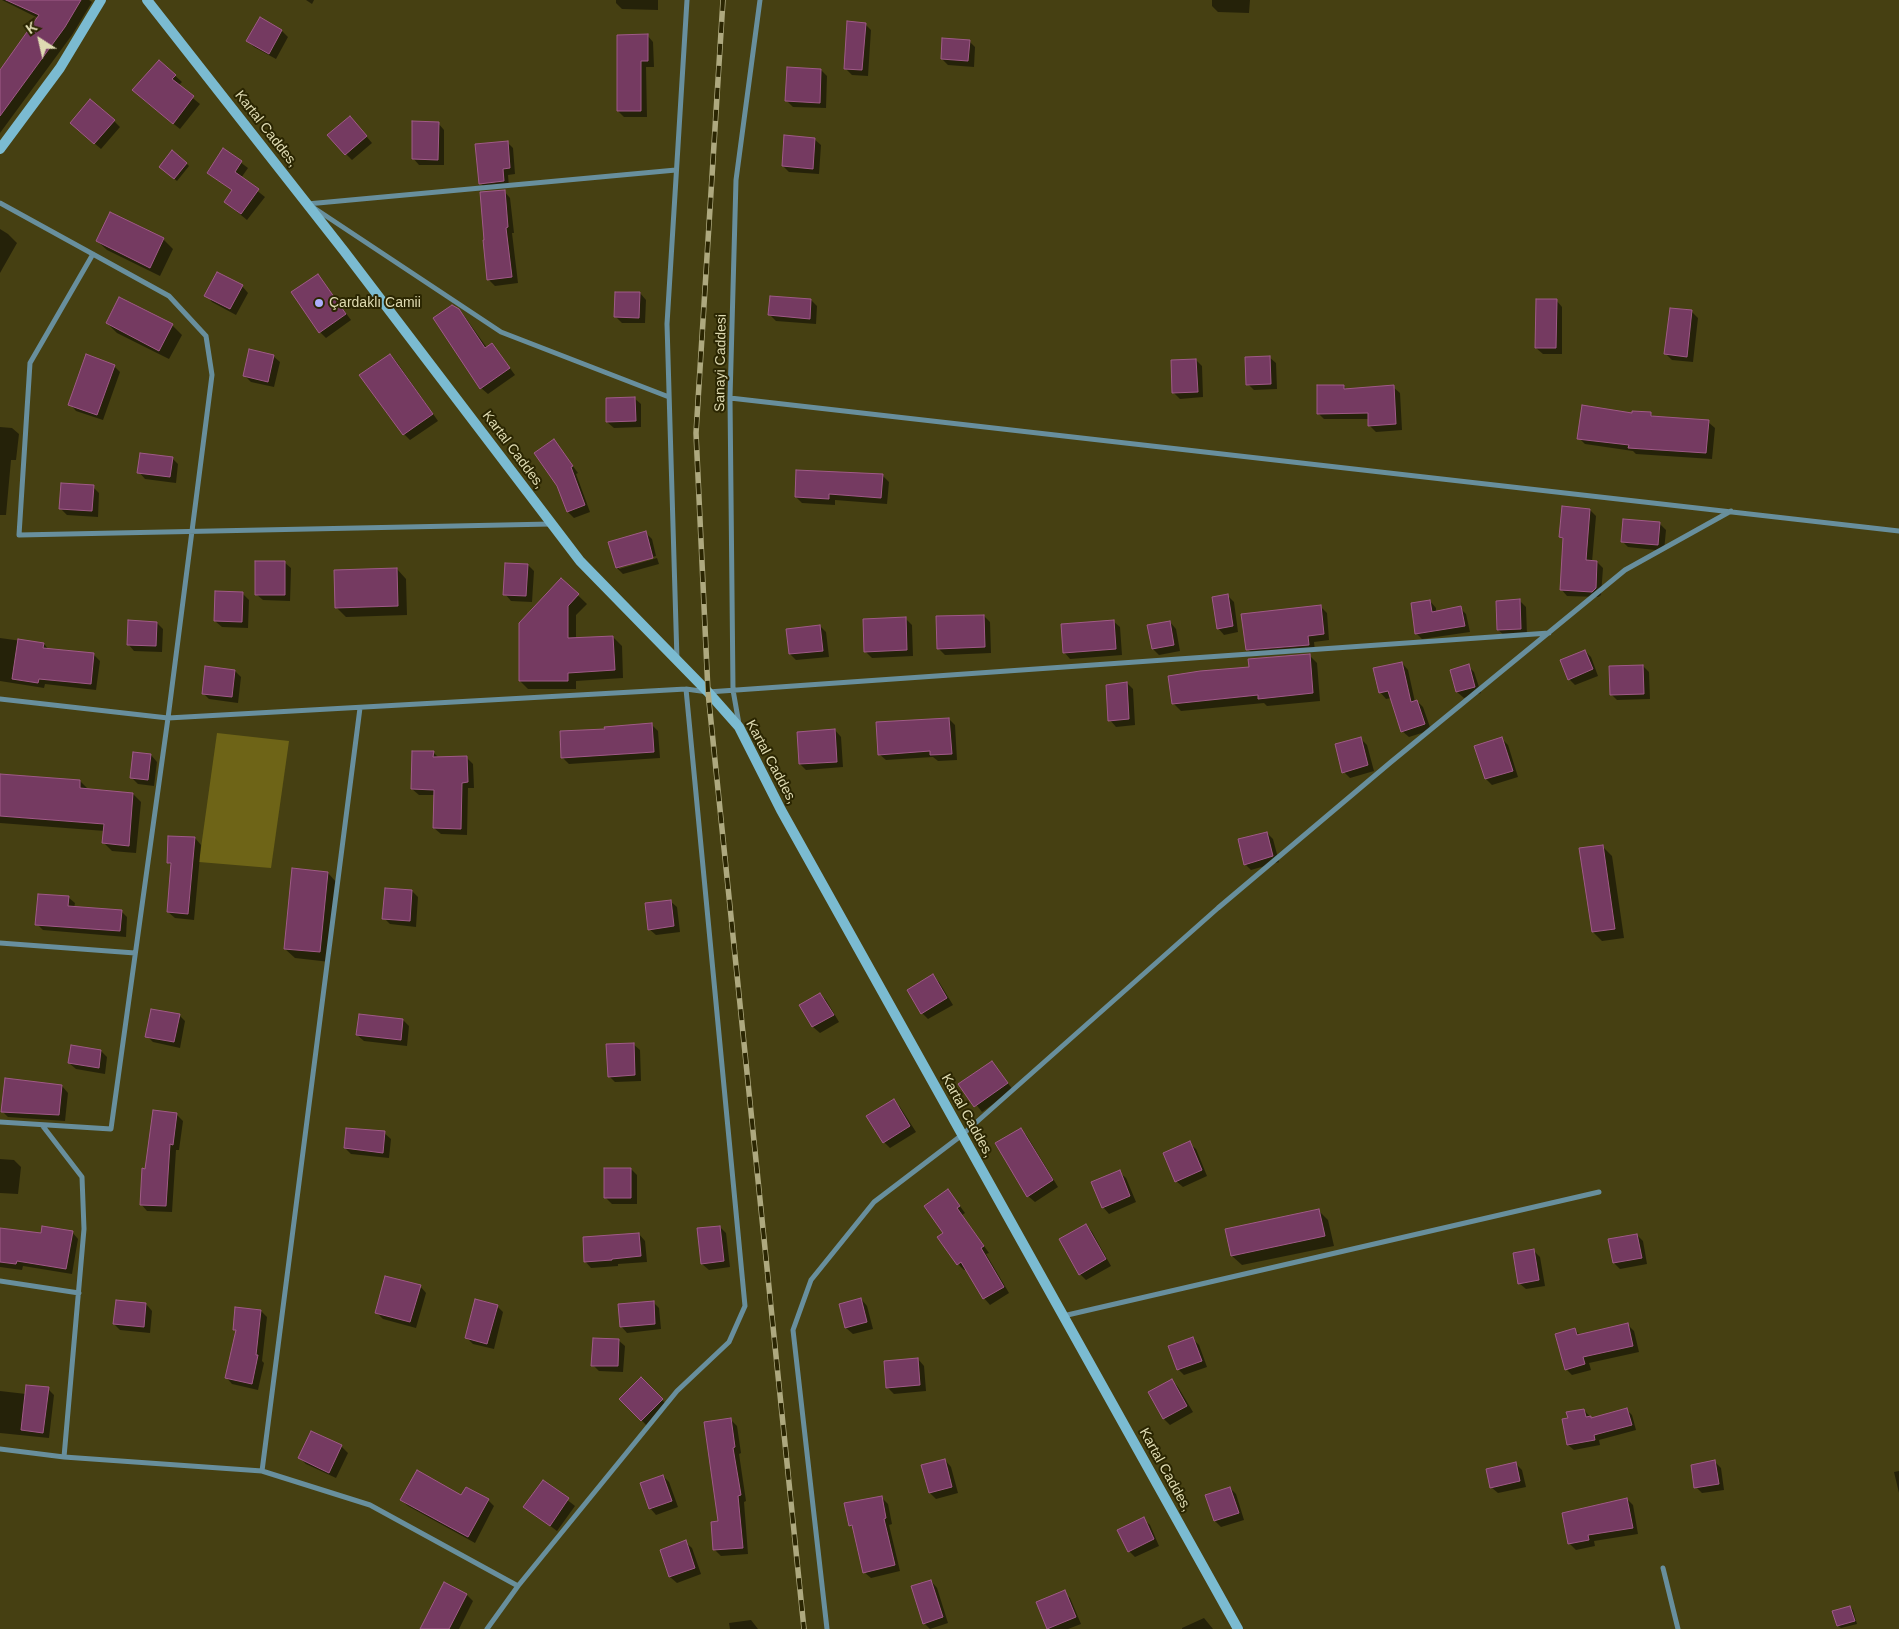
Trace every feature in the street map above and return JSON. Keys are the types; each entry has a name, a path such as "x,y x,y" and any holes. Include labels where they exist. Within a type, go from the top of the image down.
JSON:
{"main road":[{"path":"1,146 60,68 100,0"},
{"name":"Kartal Caddes,","path":"147,0 306,203 580,561 708,692 739,727 781,810 1238,1629"}],"street":[{"path":"677,661 667,324 687,0"},
{"name":"Sanayi Caddesi","path":"739,727 734,690 730,398 736,180 760,0"},
{"path":"306,203 676,170"},
{"path":"0,203 169,296 206,336 212,375 168,718 110,1129 0,1122"},
{"path":"306,203 501,332 669,397"},
{"path":"93,254 30,363 19,535 552,524"},
{"path":"730,398 1899,531"},
{"path":"827,1629 793,1330 810,1280 874,1202 962,1135 1218,908 1391,762 1625,570 1731,511"},
{"path":"0,699 168,718 686,689 708,692 1550,633"},
{"path":"487,1629 518,1586 677,1391 729,1342 745,1306 686,689"},
{"path":"262,1471 360,708"},
{"path":"0,943 135,952"},
{"path":"42,1125 82,1177 84,1229 64,1457"},
{"path":"1063,1316 1599,1192"},
{"path":"0,1281 79,1293"},
{"path":"0,1449 64,1457 262,1471 370,1504 518,1586"},
{"path":"1663,1568 1678,1629"}],"shaded area":[{"path":"217,733 289,741 271,868 199,862"}],"building":[{"path":"6,0 81,0 65,27 0,116 0,70 39,15"},
{"path":"260,17 282,30 269,54 246,41"},
{"path":"847,21 866,23 862,70 844,69"},
{"path":"648,34 648,61 641,61 641,111 617,111 617,35"},
{"path":"942,38 970,40 968,61 941,59"},
{"path":"159,60 176,75 172,79 194,96 173,124 132,90"},
{"path":"787,67 821,69 820,103 785,101"},
{"path":"90,99 115,120 94,144 70,123"},
{"path":"350,116 367,136 345,155 327,135"},
{"path":"412,121 439,122 438,160 412,159"},
{"path":"784,135 815,138 813,169 782,166"},
{"path":"508,141 510,168 503,169 504,181 479,184 475,144"},
{"path":"223,148 242,161 235,172 259,189 241,214 224,202 232,190 207,173"},
{"path":"172,150 187,163 174,179 159,167"},
{"path":"505,190 508,227 506,228 512,277 487,280 480,192"},
{"path":"110,212 164,238 150,268 96,241"},
{"path":"217,272 243,285 230,309 204,296"},
{"name":"Çardaklı Camii","path":"318,274 346,314 319,333 291,292"},
{"path":"615,292 640,292 639,318 614,317"},
{"path":"770,296 811,299 810,319 768,315"},
{"path":"119,297 173,324 159,351 106,323"},
{"path":"1536,299 1557,299 1556,348 1535,348"},
{"path":"452,305 459,309 485,348 492,343 510,368 480,389 433,318"},
{"path":"1670,308 1692,310 1687,357 1664,354"},
{"path":"249,349 274,355 268,382 243,376"},
{"path":"86,354 115,365 97,415 68,405"},
{"path":"390,354 433,414 403,435 359,375"},
{"path":"1270,356 1271,384 1246,385 1245,357"},
{"path":"1196,359 1198,392 1172,393 1171,360"},
{"path":"1317,385 1344,385 1344,389 1394,385 1396,424 1368,426 1368,413 1317,414"},
{"path":"635,397 636,421 606,422 606,398"},
{"path":"1582,405 1632,413 1632,411 1651,412 1651,416 1709,420 1706,453 1628,448 1629,445 1577,439"},
{"path":"554,439 573,466 571,467 585,505 567,512 557,486 534,453"},
{"path":"140,453 173,457 170,477 137,473"},
{"path":"796,470 883,474 881,498 829,494 829,499 795,497"},
{"path":"61,483 94,485 92,511 59,509"},
{"path":"1562,506 1590,509 1586,560 1597,561 1596,588 1592,592 1560,590 1563,538 1559,537"},
{"path":"1623,519 1660,522 1658,545 1621,542"},
{"path":"646,531 653,558 616,568 608,542"},
{"path":"255,561 285,561 285,595 255,595"},
{"path":"505,563 528,564 526,596 503,595"},
{"path":"397,568 398,606 335,608 334,570"},
{"path":"561,578 579,594 568,606 568,638 613,636 615,670 568,673 568,681 519,681 519,623"},
{"path":"215,591 243,592 242,622 214,621"},
{"path":"1228,594 1233,626 1217,629 1212,597"},
{"path":"1520,599 1521,629 1497,630 1496,601"},
{"path":"1430,600 1432,612 1461,606 1465,626 1415,634 1411,603"},
{"path":"1321,605 1324,634 1308,636 1309,645 1246,650 1241,614"},
{"path":"984,615 985,647 937,649 936,616"},
{"path":"906,617 907,650 864,652 863,619"},
{"path":"128,620 157,622 156,646 127,645"},
{"path":"1114,620 1116,649 1063,653 1061,624"},
{"path":"1170,621 1174,645 1152,649 1147,625"},
{"path":"820,625 823,651 789,654 786,629"},
{"path":"18,639 44,643 43,648 94,653 91,684 39,679 38,683 12,679"},
{"path":"1585,650 1593,669 1568,680 1560,660"},
{"path":"1310,654 1313,693 1258,699 1258,695 1172,704 1168,676 1249,667 1248,659"},
{"path":"1402,662 1411,702 1417,700 1425,724 1401,732 1388,691 1379,693 1373,668"},
{"path":"1469,664 1475,687 1456,692 1450,670"},
{"path":"1643,665 1644,694 1610,695 1609,666"},
{"path":"205,666 235,670 232,697 202,694"},
{"path":"1127,682 1129,719 1108,721 1106,685"},
{"path":"949,718 952,754 930,755 930,751 878,755 876,722"},
{"path":"652,723 654,752 561,758 560,731 605,729 604,727"},
{"path":"835,729 837,762 799,764 797,732"},
{"path":"1361,737 1368,765 1342,773 1335,744"},
{"path":"1502,737 1513,771 1485,779 1474,746"},
{"path":"412,751 434,751 433,757 467,756 468,782 462,783 461,829 433,828 434,790 411,789"},
{"path":"133,752 151,754 148,780 130,778"},
{"path":"0,774 80,780 80,788 133,793 129,846 102,843 104,824 0,816"},
{"path":"1267,832 1273,856 1244,865 1238,839"},
{"path":"168,836 195,837 188,914 167,912 171,863 167,863"},
{"path":"1603,845 1615,929 1592,932 1579,848"},
{"path":"292,868 328,872 320,952 284,949"},
{"path":"385,888 412,890 410,921 382,919"},
{"path":"38,894 69,896 68,906 122,910 120,931 35,925"},
{"path":"671,900 674,926 648,930 645,903"},
{"path":"933,974 947,998 921,1014 907,990"},
{"path":"820,993 834,1015 812,1027 799,1005"},
{"path":"151,1009 180,1014 174,1042 145,1037"},
{"path":"359,1014 403,1019 401,1040 356,1035"},
{"path":"634,1043 635,1075 608,1077 606,1044"},
{"path":"71,1045 101,1050 99,1068 68,1063"},
{"path":"992,1061 1008,1083 974,1107 958,1084"},
{"path":"5,1078 62,1085 59,1115 1,1112"},
{"path":"894,1099 910,1126 883,1143 866,1116"},
{"path":"153,1110 177,1113 173,1145 170,1144 166,1206 140,1205 142,1168 145,1169"},
{"path":"346,1128 385,1131 383,1153 344,1148"},
{"path":"1021,1128 1053,1180 1027,1197 995,1143"},
{"path":"1190,1141 1202,1170 1175,1182 1163,1153"},
{"path":"604,1168 631,1168 631,1198 604,1198"},
{"path":"1120,1170 1130,1196 1102,1208 1091,1182"},
{"path":"948,1189 960,1206 957,1208 984,1246 981,1248 1004,1287 983,1299 961,1262 957,1265 937,1237 943,1233 924,1206"},
{"path":"1319,1209 1325,1236 1231,1256 1225,1229"},
{"path":"1086,1224 1106,1259 1079,1275 1059,1239"},
{"path":"42,1226 73,1231 66,1269 17,1261 16,1264 0,1262 0,1228 41,1233"},
{"path":"720,1226 724,1261 701,1264 697,1228"},
{"path":"639,1233 641,1256 584,1262 583,1237"},
{"path":"1637,1234 1642,1258 1613,1263 1608,1239"},
{"path":"1534,1249 1539,1280 1518,1284 1513,1253"},
{"path":"385,1276 421,1285 410,1322 375,1313"},
{"path":"861,1298 867,1322 845,1328 839,1304"},
{"path":"475,1299 498,1305 487,1344 465,1338"},
{"path":"116,1300 146,1303 144,1327 113,1324"},
{"path":"654,1301 655,1324 620,1327 618,1304"},
{"path":"235,1307 261,1310 256,1355 258,1355 252,1384 225,1378 236,1330 233,1330"},
{"path":"1628,1323 1633,1346 1583,1357 1585,1364 1565,1370 1555,1334 1575,1328 1577,1335"},
{"path":"1193,1337 1202,1361 1177,1370 1168,1346"},
{"path":"593,1338 619,1339 618,1366 591,1366"},
{"path":"918,1358 920,1385 886,1388 884,1361"},
{"path":"641,1377 663,1399 641,1421 619,1399"},
{"path":"1172,1379 1187,1406 1163,1419 1148,1392"},
{"path":"26,1385 49,1387 43,1433 21,1430"},
{"path":"1627,1408 1632,1425 1594,1435 1595,1440 1567,1445 1562,1419 1568,1418 1566,1412 1584,1409 1586,1417 1591,1416 1591,1418"},
{"path":"731,1418 735,1447 733,1448 741,1495 738,1496 743,1548 713,1550 711,1522 718,1521 704,1422"},
{"path":"311,1431 342,1445 329,1473 298,1458"},
{"path":"945,1459 952,1487 929,1493 921,1465"},
{"path":"1715,1460 1719,1484 1694,1488 1691,1465"},
{"path":"1516,1462 1520,1481 1490,1488 1486,1469"},
{"path":"417,1470 461,1495 466,1487 489,1499 468,1537 400,1500"},
{"path":"663,1475 672,1501 649,1509 640,1483"},
{"path":"543,1480 569,1498 550,1526 523,1507"},
{"path":"1230,1487 1239,1513 1214,1521 1205,1495"},
{"path":"882,1496 886,1518 884,1519 895,1565 863,1573 852,1525 849,1526 844,1503"},
{"path":"1627,1498 1633,1528 1588,1535 1589,1540 1568,1544 1562,1513"},
{"path":"1144,1517 1154,1539 1128,1552 1117,1530"},
{"path":"686,1540 695,1568 669,1577 660,1550"},
{"path":"931,1580 943,1617 923,1624 911,1586"},
{"path":"444,1582 467,1594 449,1629 420,1629"},
{"path":"1065,1590 1076,1617 1047,1629 1036,1602"},
{"path":"1850,1606 1855,1621 1837,1626 1832,1611"}],"railway":[{"path":"723,0 696,433 708,692 804,1629"}],"place":[{"name":"Çardaklı Camii","path":"319,303"}]}
